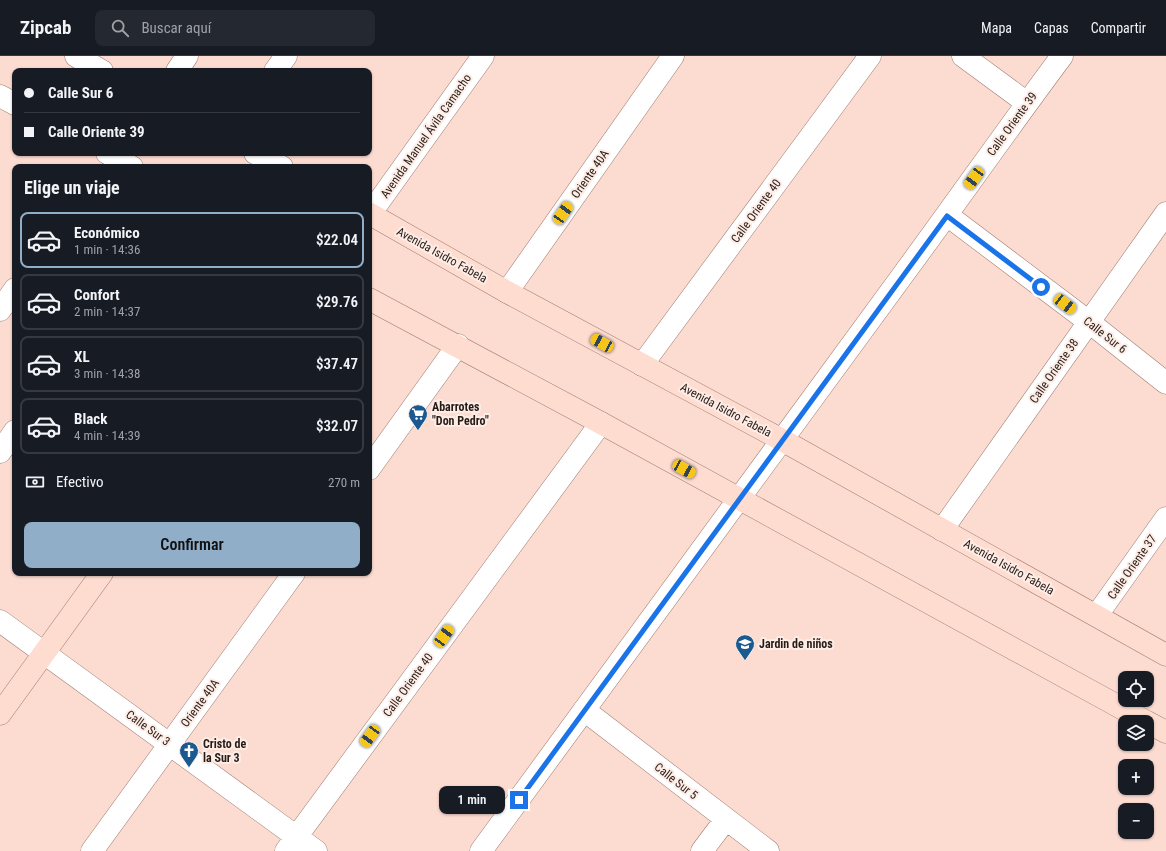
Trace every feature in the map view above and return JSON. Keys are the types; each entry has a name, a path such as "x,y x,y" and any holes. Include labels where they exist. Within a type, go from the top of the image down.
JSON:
{"street":[{"path":"76,56 97,68"},
{"path":"179,68 187,56"},
{"path":"277,68 286,56"},
{"name":"Avenida Manuel Ávila Camacho","path":"372,210 483,56"},
{"name":"Oriente 40A","path":"508,292 673,56"},
{"name":"Calle Oriente 40","path":"642,365 870,56"},
{"path":"963,56 1027,103"},
{"name":"Calle Oriente 39","path":"481,851 947,216 1062,56"},
{"path":"0,96 12,102"},
{"path":"112,156 126,164"},
{"path":"261,156 276,164"},
{"name":"Calle Oriente 38","path":"942,530 1166,213"},
{"name":"Avenida Isidro Fabela","path":"372,216 508,292 782,440 1166,655"},
{"name":"Calle Sur 6","path":"947,216 1089,322 1166,383"},
{"path":"0,310 12,293"},
{"path":"372,301 601,423 739,500 1134,715"},
{"path":"372,465 458,346"},
{"name":"Calle Oriente 40","path":"291,844 601,423"},
{"path":"0,452 12,435"},
{"name":"Calle Oriente 37","path":"1097,615 1166,518"},
{"path":"0,714 100,576"},
{"name":"Oriente 40A","path":"92,851 292,576"},
{"name":"Calle Sur 3","path":"0,621 170,744 291,844 316,851"},
{"name":"Calle Sur 5","path":"584,710 768,851"},
{"path":"1154,726 1166,732"},
{"path":"702,851 726,819"}],"place":[{"name":"Abarrotes \"Don Pedro\"","path":"418,431"},
{"name":"Jardin de niños","path":"745,661"},
{"name":"Cristo de la Sur 3","path":"189,768"}],"route":[{"path":"519,800 947,216 1041,287"}]}
